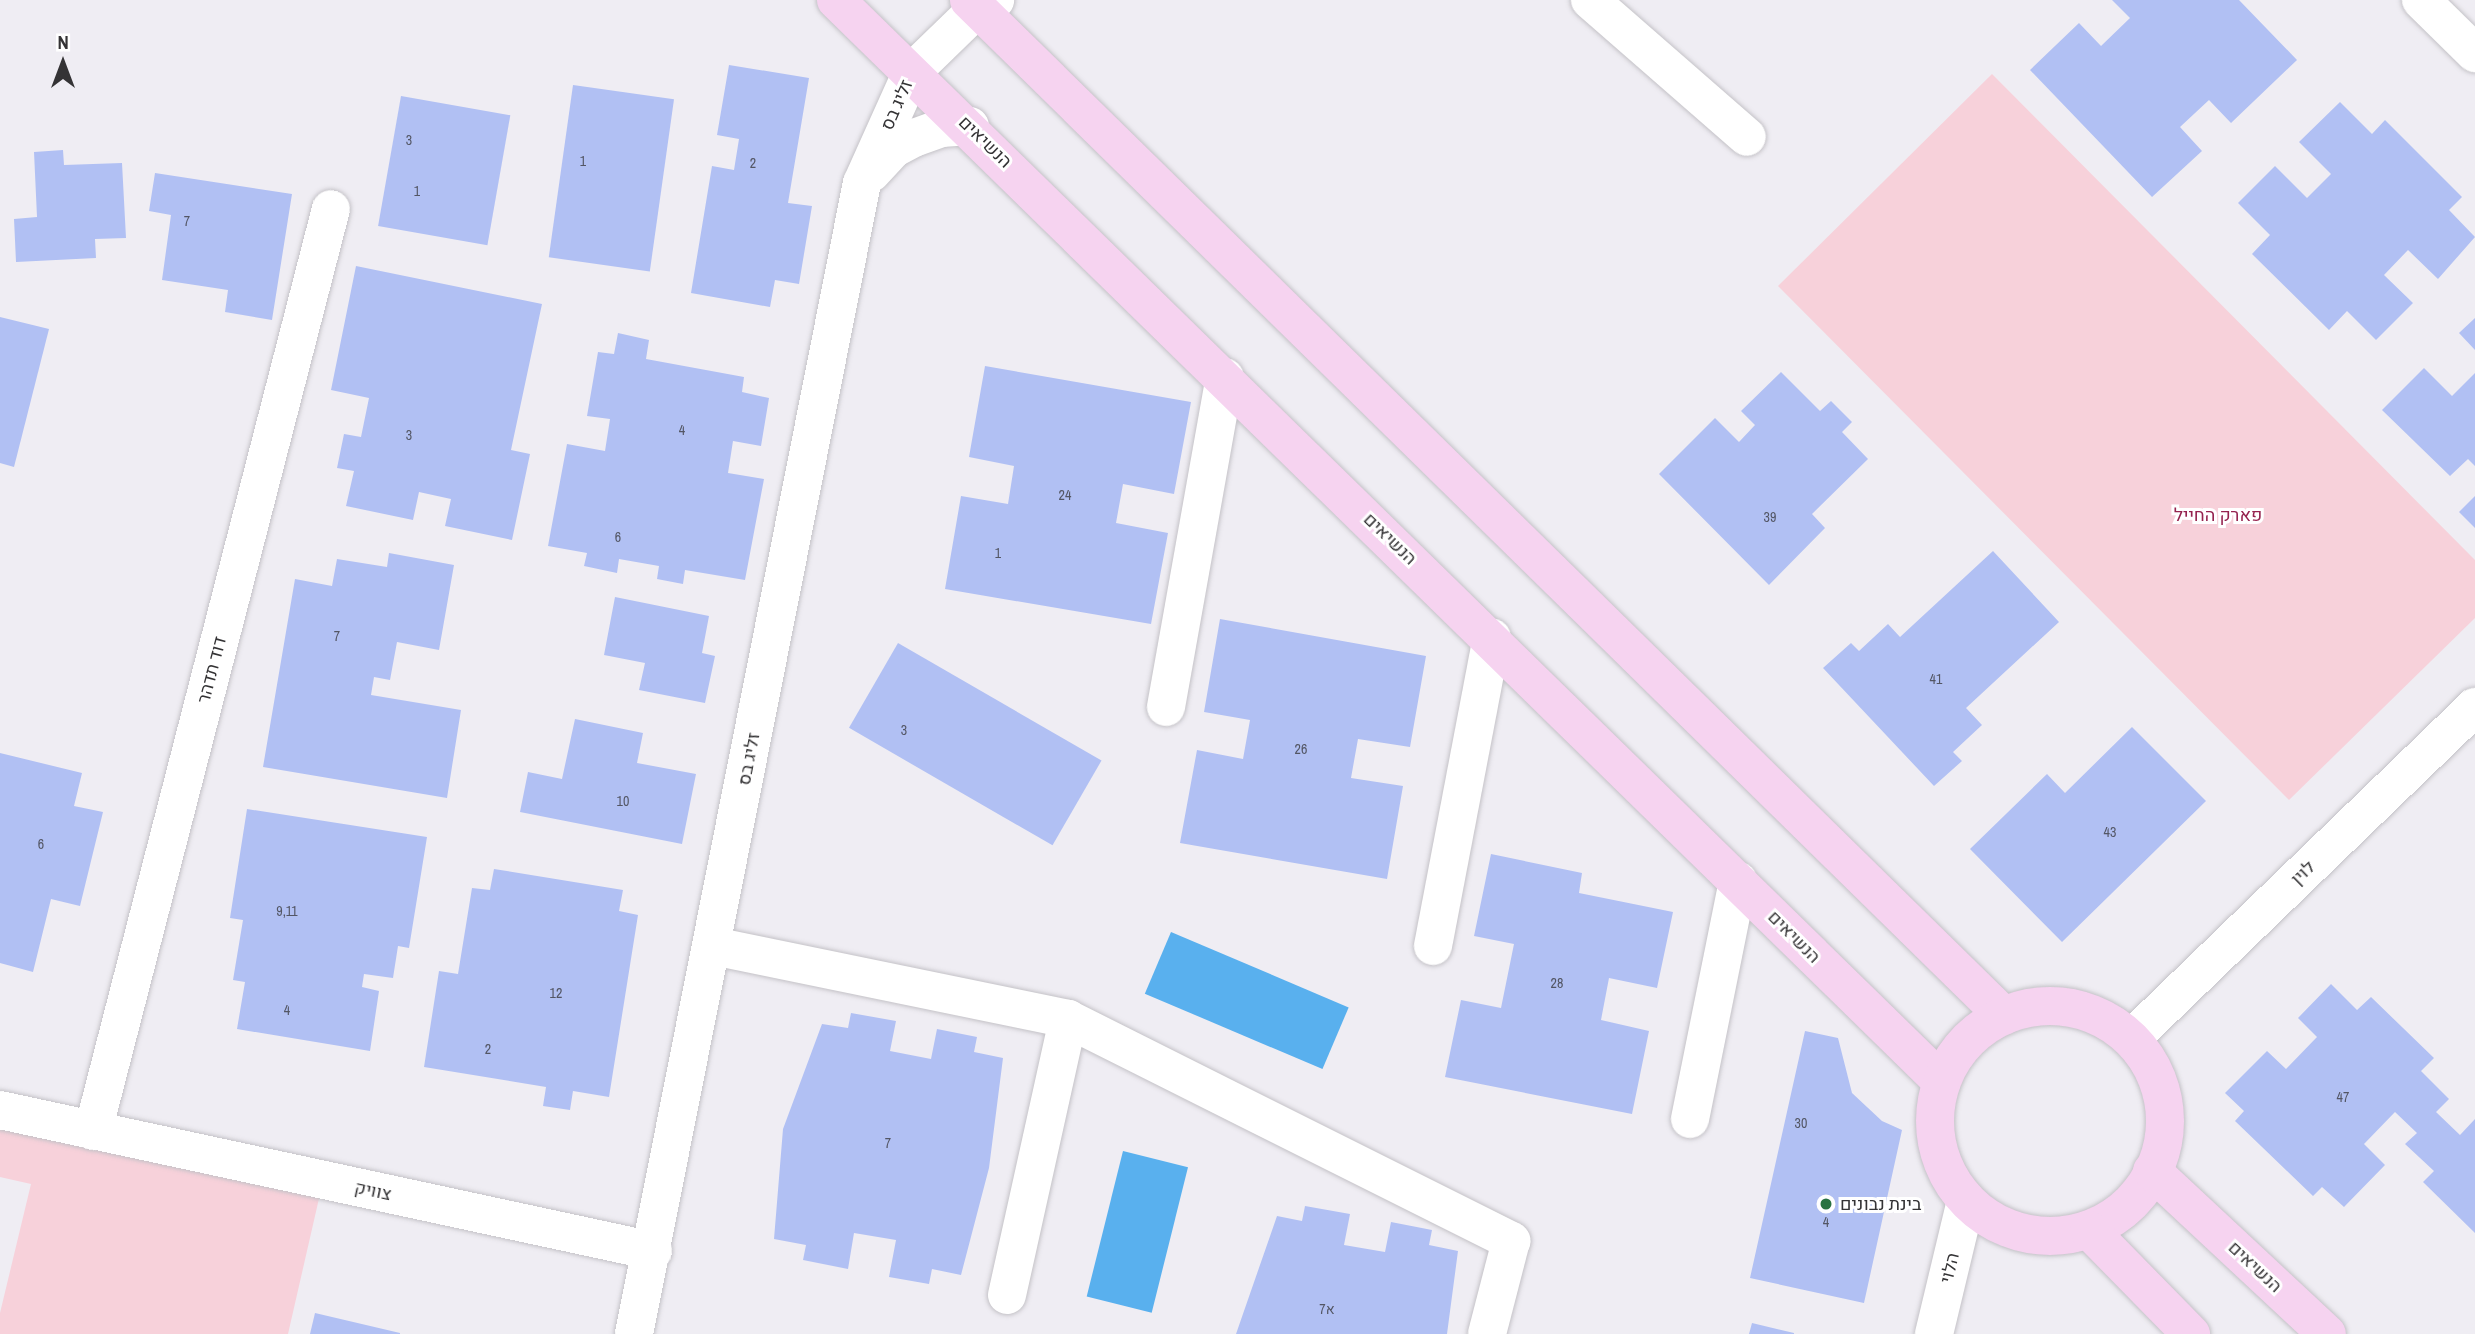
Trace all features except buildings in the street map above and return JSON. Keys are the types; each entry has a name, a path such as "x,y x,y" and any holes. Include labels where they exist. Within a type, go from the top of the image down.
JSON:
{"main road":[{"name":"הנשיאים","path":"836,0 970,127 1941,1081"},
{"path":"981,3 2004,1016"},
{"path":"2031,1008 2070,1008 2105,1020 2131,1039 2152,1069 2163,1097 2165,1128 2152,1171 2123,1211 2089,1230 2044,1237 2003,1227 1966,1201 1938,1149 1936,1106 1941,1081 1967,1041 2004,1016 2031,1008"},
{"name":"הנשיאים","path":"2152,1171 2327,1334"},
{"path":"2089,1230 2191,1334"}],"street":[{"path":"1590,0 1747,137"},
{"path":"2421,0 2475,53"},
{"name":"זליג בס","path":"634,1334 653,1251 862,183 912,72 981,3"},
{"name":"זליג בס","path":"862,183 893,149 914,138 941,128 970,127"},
{"name":"דוד תדהר","path":"93,1131 331,209"},
{"path":"1166,707 1224,377"},
{"path":"1433,946 1492,638"},
{"name":"לוין","path":"2131,1039 2475,707"},
{"path":"1690,1119 1738,881"},
{"path":"713,946 1068,1018 1511,1241 1487,1334"},
{"path":"1007,1295 1068,1018"},
{"name":"צוויק","path":"0,1110 653,1251"},
{"name":"הלוי","path":"1934,1334 1966,1201"}],"green space":[{"name":"פארק החייל","path":"1992,74 2475,560 2475,618 2289,800 1778,286"},
{"path":"0,1110 323,1181 288,1334 0,1334 0,1313 31,1184 0,1177"}],"water":[{"path":"1171,932 1349,1007 1322,1069 1145,994"},
{"path":"1123,1151 1188,1167 1152,1313 1087,1297"}],"place":[{"name":"בינת נבונים","path":"1826,1204"}]}
